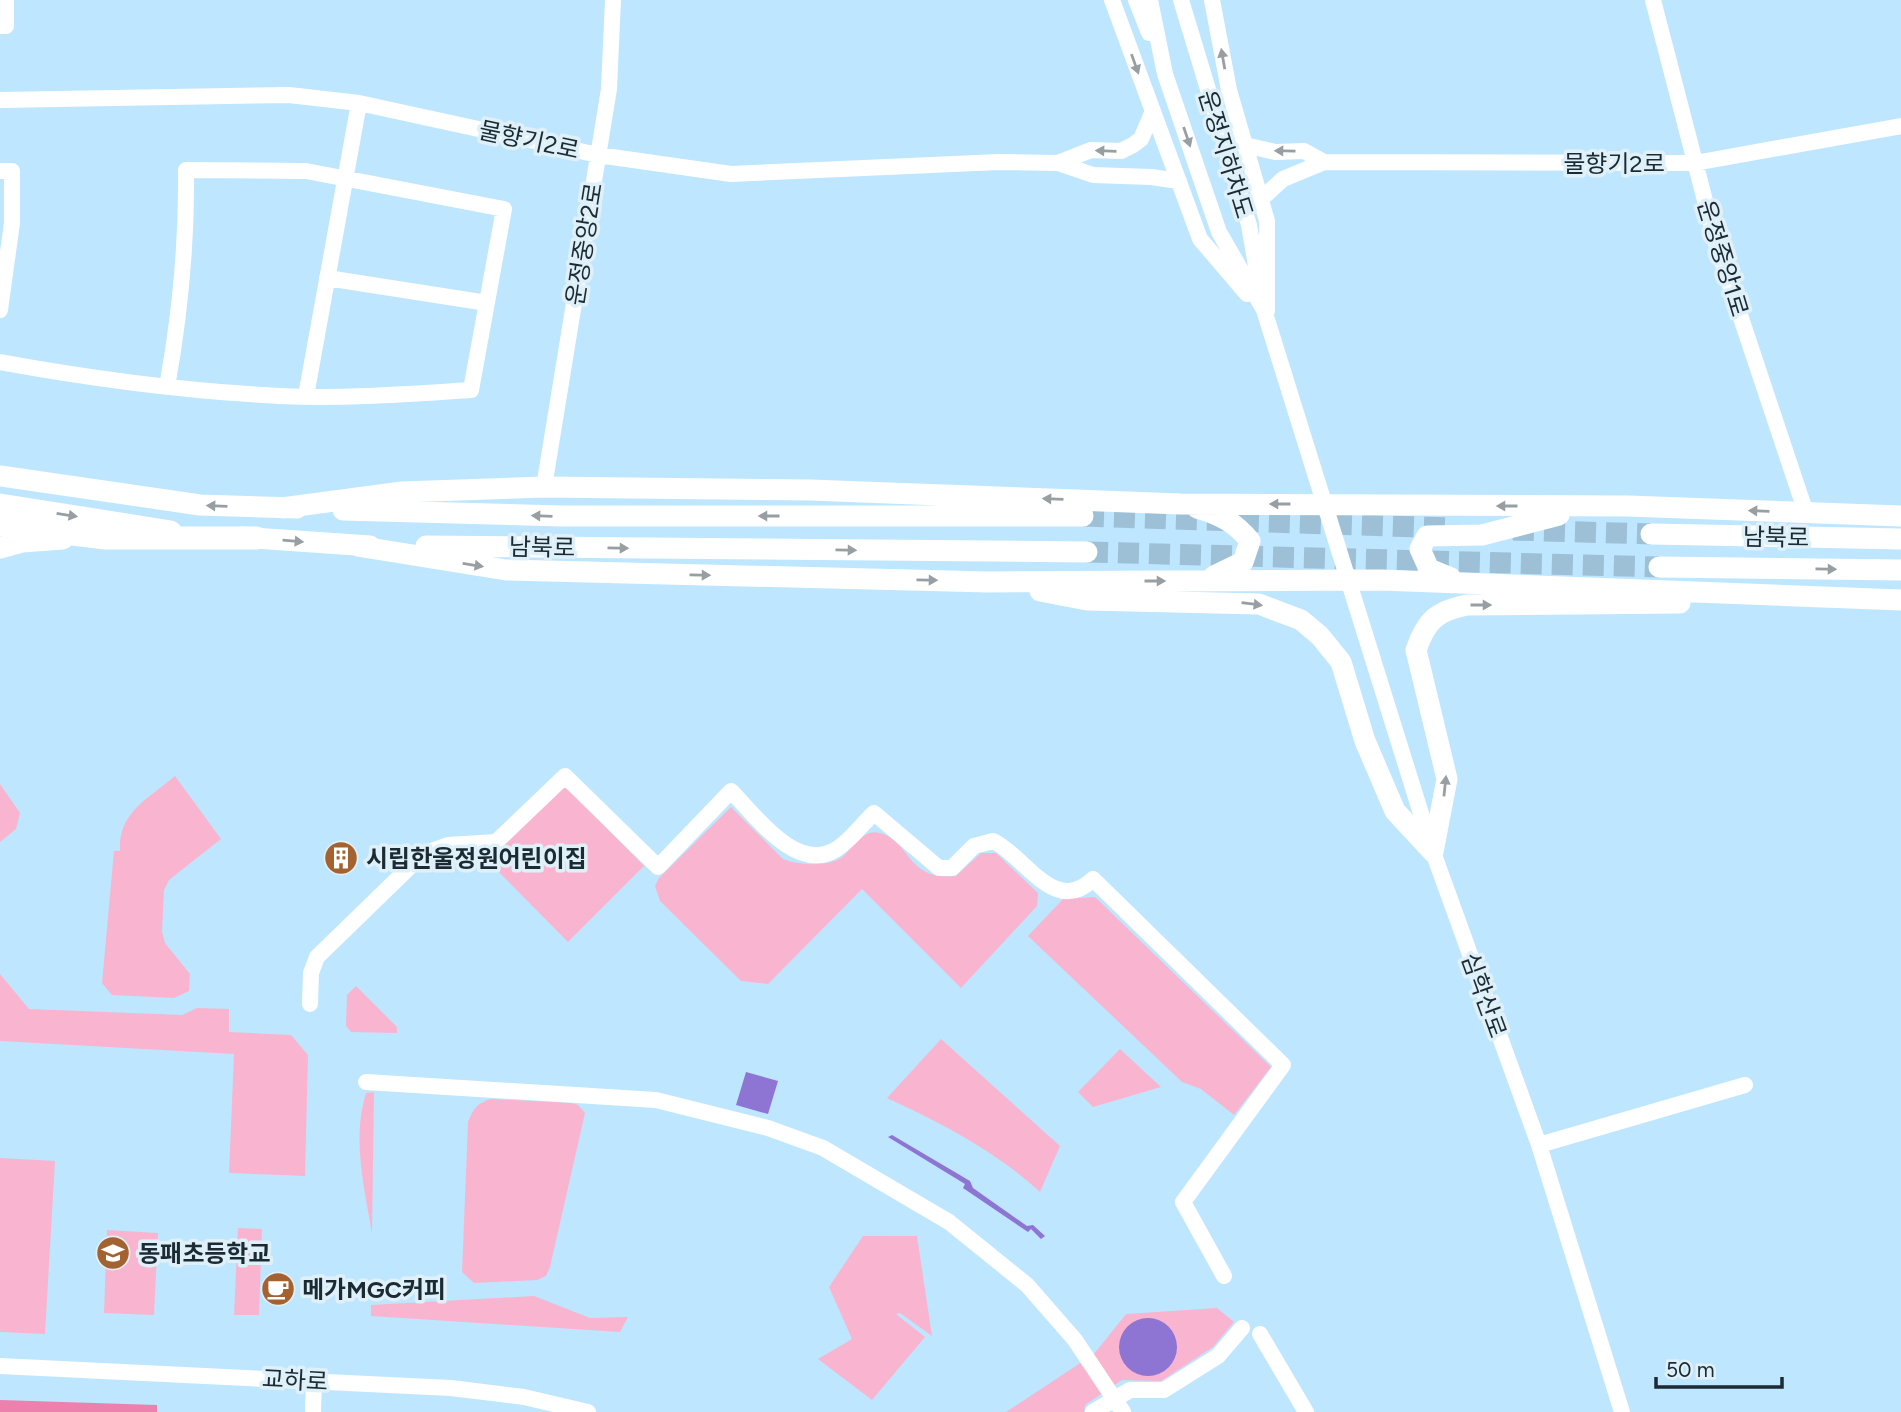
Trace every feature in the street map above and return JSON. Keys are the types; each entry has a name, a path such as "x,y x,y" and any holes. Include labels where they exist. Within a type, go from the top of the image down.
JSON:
{"highway":[{"path":"0,525 105,538 257,538"}],"main road":[{"name":"남북로","path":"0,476 200,505 562,516 1083,516"},
{"path":"282,508 402,492 544,487 810,490 1180,503 1605,506 1901,516"},
{"path":"1180,503 1214,513 1240,528 1250,541 1243,562 1202,580"},
{"name":"남북로","path":"0,504 171,531 357,546 1087,552"},
{"path":"1463,583 1429,569 1420,549 1427,536 1482,535 1523,522 1605,506"},
{"name":"남북로","path":"1651,534 1901,539"},
{"path":"0,548 22,542 105,538"},
{"path":"357,546 506,570 989,582 1346,579 1901,600"},
{"name":"남북로","path":"1660,567 1901,570"},
{"path":"989,582 1087,600 1259,604 1301,620 1320,636 1341,662 1366,741 1395,811 1433,852"},
{"path":"1433,852 1447,779 1416,650 1422,632 1444,609 1467,605 1714,603 1797,594"}],"street":[{"path":"0,26 6,26 6,0"},
{"name":"운정중앙2로","path":"544,487 609,89 613,0"},
{"path":"1112,0 1200,239 1265,313"},
{"path":"1136,0 1165,74 1219,232 1265,313"},
{"path":"1150,0 1165,74"},
{"name":"운정지하차도","path":"1181,0 1249,225 1265,313"},
{"path":"1192,0 1201,73"},
{"path":"1212,0 1229,90 1267,221 1265,313"},
{"name":"운정중앙1로","path":"1653,0 1716,243 1806,513"},
{"name":"물향기2로","path":"0,100 289,95 359,103 598,155 731,174 999,162 1058,163"},
{"path":"306,396 359,103"},
{"path":"1058,163 1091,150 1121,151 1133,145 1141,139 1153,111"},
{"name":"물향기2로","path":"1324,162 1695,163 1901,126"},
{"path":"1245,145 1275,152 1304,152 1324,162"},
{"path":"1261,199 1283,180 1324,162"},
{"path":"1058,163 1093,175 1179,181"},
{"path":"0,362 99,380 167,387 306,396 471,390 504,209 346,176 306,171 186,170 187,229 182,298 167,387"},
{"path":"0,172 12,171 12,223 0,310"},
{"path":"327,278 487,303"},
{"name":"심학산로","path":"1265,313 1322,505 1433,852 1539,1145 1622,1412"},
{"path":"310,1004 311,973 317,957 424,854 447,845 496,842 565,776 658,867 731,791 791,851 805,854 835,850 874,813 939,868 952,868 974,846 983,841 993,841 1002,845 1046,886 1062,890 1079,888 1093,879 1283,1065 1182,1202 1224,1276"},
{"path":"366,1082 610,1095 656,1100 768,1128 823,1148 892,1186 989,1252 1027,1285 1075,1340 1123,1412"},
{"path":"1539,1145 1745,1085"},
{"path":"1093,1412 1130,1390 1164,1390 1217,1356 1241,1328"},
{"path":"1260,1334 1307,1412"},
{"name":"교하로","path":"0,1366 489,1392 569,1406 588,1412"},
{"path":"313,1412 314,1381"}],"shaded area":[{"path":"175,776 221,839 169,880 164,890 162,932 165,943 190,974 189,991 174,998 112,995 102,983 114,851 120,851 124,826 129,816"},
{"path":"0,784 20,813 16,829 0,842"},
{"path":"565,786 644,866 568,942 488,861"},
{"path":"731,807 783,859 796,863 820,864 835,861 863,836 874,832 898,844 918,867 940,876 956,876 981,853 996,853 1038,893 1037,906 961,988 862,889 768,984 741,981 660,901 655,886 659,878"},
{"path":"1095,897 1271,1067 1234,1115 1201,1089 1182,1082 1028,936 1063,899"},
{"path":"0,974 29,1009 182,1015 197,1008 229,1009 229,1032 291,1035 308,1055 305,1176 229,1173 234,1054 0,1041"},
{"path":"356,986 397,1027 397,1033 351,1032 346,1026 347,995"},
{"path":"941,1039 1060,1146 1040,1192 1005,1163 967,1139 887,1098"},
{"path":"1120,1049 1161,1087 1093,1107 1078,1092"},
{"path":"746,1072 778,1081 768,1114 736,1105"},
{"path":"374,1092 372,1233 363,1181 360,1128 366,1093"},
{"path":"491,1099 571,1103 578,1105 585,1113 550,1267 546,1276 537,1280 474,1283 462,1272 468,1122 476,1107"},
{"path":"892,1135 970,1181 973,1188 1027,1226 1033,1225 1045,1236 1041,1239 1031,1229 1028,1232 963,1188 965,1184 888,1137"},
{"path":"0,1158 55,1161 45,1334 0,1332"},
{"path":"238,1228 262,1229 259,1315 234,1315"},
{"path":"107,1230 158,1233 154,1315 104,1313"},
{"path":"863,1236 917,1236 932,1336 900,1313 896,1314 925,1337 872,1400 818,1359 852,1339 829,1287"},
{"path":"534,1296 590,1318 628,1317 620,1332 371,1316 371,1305"},
{"path":"1217,1308 1234,1322 1213,1347 1161,1381 1122,1380 1085,1405 1084,1412 1006,1412 1094,1354 1126,1314"},
{"path":"1148,1318 1159,1320 1172,1331 1177,1347 1175,1358 1164,1371 1148,1376 1137,1374 1124,1363 1119,1347 1121,1336 1132,1323"},
{"path":"0,1400 157,1405 157,1412 0,1412"}],"tunnel":[{"path":"1083,516 1450,528"},
{"path":"1513,530 1651,534"},
{"path":"1087,552 1659,567"}],"place":[{"name":"시립한울정원어린이집","path":"341,858"},
{"name":"동패초등학교","path":"113,1253"},
{"name":"메가MGC커피","path":"278,1289"}]}
